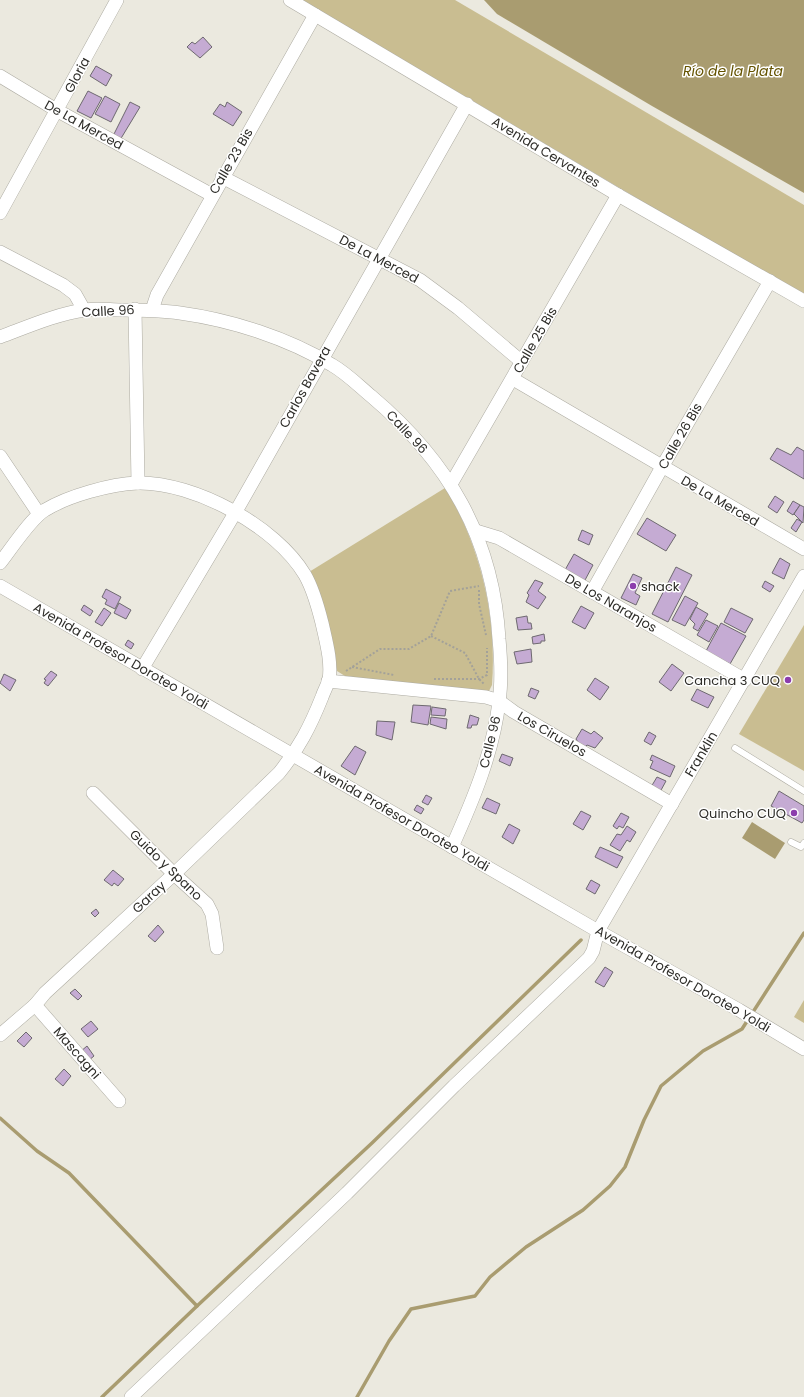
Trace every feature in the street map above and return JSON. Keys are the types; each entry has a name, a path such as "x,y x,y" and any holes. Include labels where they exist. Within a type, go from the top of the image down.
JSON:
{"street":[{"name":"Gloria","path":"0,213 58,111 117,0"},
{"name":"Avenida Cervantes","path":"290,0 618,195 804,301"},
{"name":"Calle 23 Bis","path":"152,310 157,295 314,15"},
{"name":"De La Merced","path":"0,76 58,111 212,195"},
{"name":"Carlos Bavera","path":"142,669 235,513 467,104"},
{"name":"De La Merced","path":"222,177 420,280 522,362"},
{"name":"Calle 25 Bis","path":"451,484 618,195"},
{"path":"0,252 63,285 75,294 84,310"},
{"name":"Calle 26 Bis","path":"592,592 662,467 770,281"},
{"path":"135,309 138,483"},
{"name":"Calle 96","path":"0,337 35,324 84,310 152,310 210,317 237,324 321,359 334,366 383,406 422,447 451,484 465,507 476,531 491,581 498,620 501,677 494,734 481,778 452,846"},
{"name":"De La Merced","path":"512,379 804,549"},
{"path":"0,456 39,514 0,563"},
{"name":"Garay","path":"0,1035 35,1005 45,993 174,874 279,773 293,755 315,717 332,681 319,612 305,575 282,548 266,534 235,513 195,494 173,488 138,483 112,487 84,494 55,505 39,514"},
{"name":"De Los Naranjos","path":"476,531 500,538 745,680"},
{"name":"Franklin","path":"131,1397 347,1193 454,1086 589,958 593,951 598,931 804,576"},
{"name":"Avenida Profesor Doroteo Yoldi","path":"0,586 598,931 739,1010 804,1049"},
{"name":"Los Ciruelos","path":"332,681 486,697 499,701 514,712 672,804"},
{"name":"Guido y Spano","path":"93,794 174,874 207,904 212,914 217,948"},
{"name":"Mascagni","path":"35,1005 119,1101"}],"lane":[{"path":"736,748 804,791"},
{"path":"791,842 801,847 804,843"}],"path":[{"path":"332,681 337,676 380,649 409,649 430,636 450,591 479,586 479,604 486,640"},
{"path":"430,636 465,653 479,679 499,701"},
{"path":"428,678 479,679 487,675 487,647"},
{"path":"352,667 398,675"}],"shaded area":[{"path":"302,0 455,0 804,205 804,297"},
{"path":"445,488 458,510 468,534 484,583 492,634 492,685 489,691 482,694 345,676 337,671 309,572"},
{"name":"Cancha 3 CUQ","path":"804,625 804,771 739,734"},
{"path":"804,1000 804,1023 794,1017"}],"water":[{"name":"Río de la Plata","path":"484,0 804,0 804,193 652,106 497,14"},
{"path":"752,822 785,843 775,859 742,838"}],"building":[{"path":"203,37 212,47 200,58 187,47 192,42 195,44"},
{"path":"96,66 112,75 106,86 90,76"},
{"path":"88,91 102,98 91,118 77,111"},
{"path":"105,96 120,104 111,122 95,114"},
{"path":"130,102 140,107 120,140 114,134"},
{"path":"227,102 242,112 233,126 213,114 220,104 225,107"},
{"path":"797,447 804,451 804,479 770,459 777,448 791,455"},
{"path":"775,496 784,502 777,513 768,507"},
{"path":"793,501 800,505 793,515 787,511"},
{"path":"800,505 804,507 803,523 794,514"},
{"path":"647,518 676,535 666,551 637,534"},
{"path":"797,519 802,522 796,532 791,528"},
{"path":"582,530 593,535 589,545 578,540"},
{"path":"574,554 593,565 584,582 565,570"},
{"path":"780,558 790,564 784,579 772,573"},
{"path":"676,567 692,575 668,622 652,614"},
{"name":"shack","path":"633,574 642,578 635,593 640,596 636,605 621,598"},
{"path":"535,580 543,583 538,591 546,597 538,609 526,602 529,595 527,593"},
{"path":"765,581 774,586 770,592 762,587"},
{"path":"106,589 121,597 115,609 105,604 107,600 102,597"},
{"path":"685,596 698,603 685,626 672,620"},
{"path":"119,603 131,610 126,619 114,613"},
{"path":"84,605 93,611 90,616 81,610"},
{"path":"581,606 594,613 585,629 572,622"},
{"path":"696,607 708,614 698,631 693,628 695,624 690,619"},
{"path":"104,608 111,613 102,626 95,622"},
{"path":"731,608 753,619 745,633 724,622"},
{"path":"527,616 528,623 531,623 532,629 518,630 516,618"},
{"path":"706,620 718,626 709,642 697,635"},
{"path":"721,623 746,636 730,664 706,651"},
{"path":"544,634 545,641 533,644 532,637"},
{"path":"128,640 134,644 131,649 125,645"},
{"path":"531,649 532,662 517,664 514,652"},
{"path":"672,664 684,673 671,691 659,682"},
{"path":"51,671 57,675 48,686 44,683 46,680 44,679"},
{"path":"4,674 16,680 10,691 0,683"},
{"path":"595,678 609,687 600,700 587,690"},
{"path":"531,688 539,691 535,699 528,696"},
{"path":"697,689 714,697 708,708 691,700"},
{"path":"413,705 431,706 428,725 411,722"},
{"path":"432,707 446,709 445,716 431,715"},
{"path":"470,715 479,718 477,725 472,725 471,728 467,728"},
{"path":"431,717 447,719 446,729 430,724"},
{"path":"377,721 395,722 392,740 376,735"},
{"path":"582,729 591,734 594,731 603,738 595,748 587,745 585,747 580,745 576,739"},
{"path":"649,732 656,736 651,745 644,741"},
{"path":"355,746 366,752 355,775 341,766"},
{"path":"502,754 513,758 510,766 499,761"},
{"path":"652,755 675,766 670,777 650,768 653,761 650,760"},
{"path":"657,777 666,781 660,792 651,787"},
{"name":"Quincho CUQ","path":"779,791 804,806 804,820 802,823 771,806"},
{"path":"426,795 432,798 428,805 422,802"},
{"path":"487,798 500,804 496,814 482,808"},
{"path":"417,805 424,809 421,814 414,810"},
{"path":"581,811 591,816 583,830 573,824"},
{"path":"621,813 629,817 623,828 619,826 617,829 613,826"},
{"path":"509,824 520,830 513,844 502,837"},
{"path":"627,826 636,832 630,842 627,840 620,851 610,845 617,834 621,835"},
{"path":"600,847 623,857 617,868 595,857"},
{"path":"113,870 124,879 118,886 114,883 112,886 104,880"},
{"path":"591,880 600,885 595,894 586,889"},
{"path":"96,909 99,913 95,917 91,913"},
{"path":"158,925 164,932 155,942 148,936"},
{"path":"605,967 613,972 604,987 595,982"},
{"path":"75,989 82,996 78,1000 70,993"},
{"path":"91,1021 98,1029 88,1037 81,1029"},
{"path":"26,1032 32,1038 24,1047 17,1041"},
{"path":"87,1046 94,1056 88,1061 80,1052"},
{"path":"64,1069 71,1076 63,1086 55,1079"}],"waterway":[{"path":"357,1397 389,1341 411,1309 475,1296 490,1277 526,1247 583,1210 610,1186 625,1167 644,1120 661,1086 703,1051 742,1029 804,933"},
{"path":"0,1118 37,1151 69,1173 197,1306 372,1143 581,940"},
{"path":"102,1397 197,1306"}],"place":[{"name":"shack","path":"633,586"},
{"name":"Cancha 3 CUQ","path":"788,680"},
{"name":"Quincho CUQ","path":"794,813"}]}
